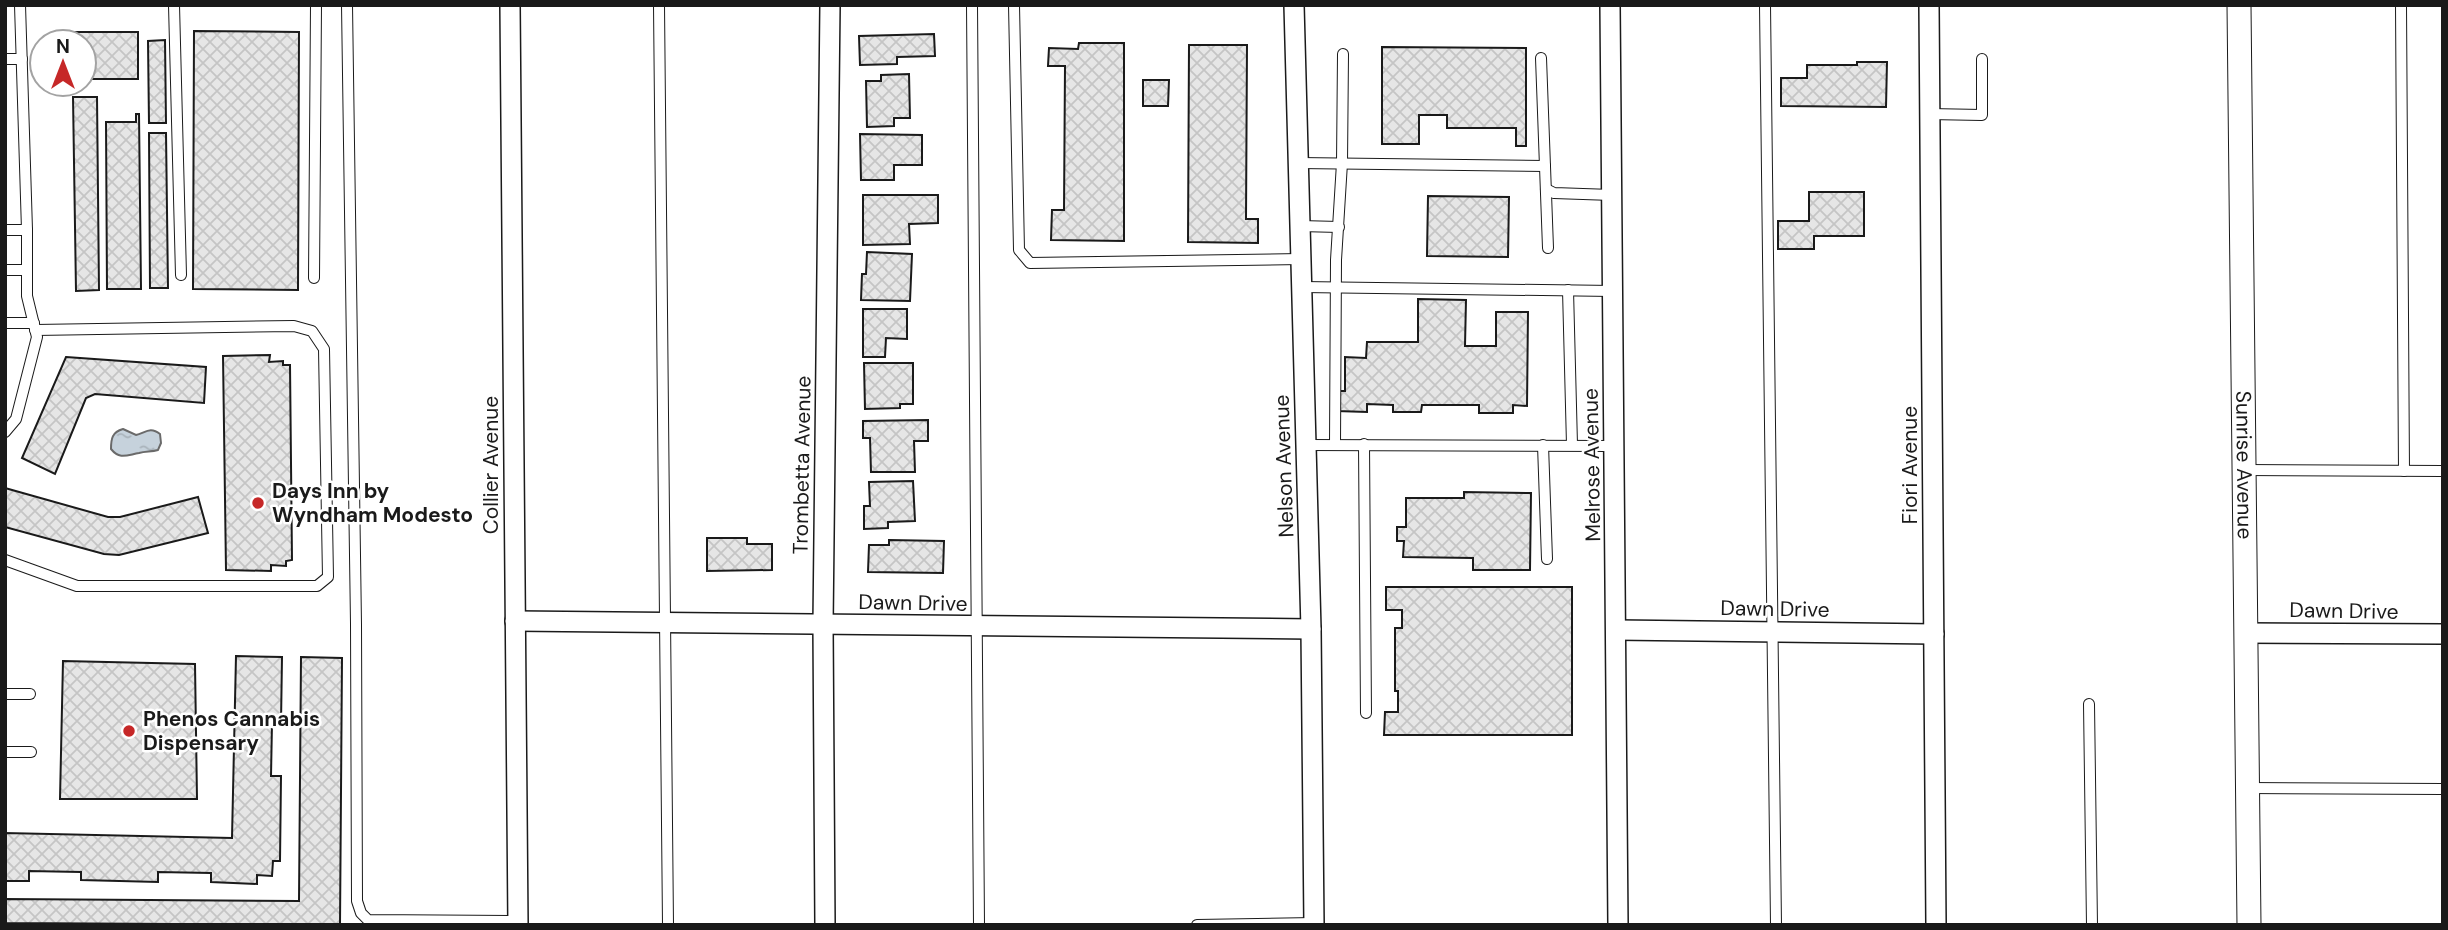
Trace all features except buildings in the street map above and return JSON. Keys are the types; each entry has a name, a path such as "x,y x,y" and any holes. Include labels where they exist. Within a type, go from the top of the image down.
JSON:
{"street":[{"name":"Collier Avenue","path":"510,5 518,923"},
{"name":"Trombetta Avenue","path":"825,925 823,625 830,5"},
{"name":"Nelson Avenue","path":"1294,5 1311,629 1314,924"},
{"name":"Melrose Avenue","path":"1610,5 1618,925"},
{"name":"Fiori Avenue","path":"1928,5 1936,925"},
{"name":"Sunrise Avenue","path":"2239,5 2249,925"},
{"name":"Dawn Drive","path":"515,621 1311,629"},
{"name":"Dawn Drive","path":"1616,630 1934,634"},
{"name":"Dawn Drive","path":"2245,633 2443,635"}],"lane":[{"path":"5,432 19,411 37,337 27,296 20,5"},
{"path":"174,5 181,275"},
{"path":"314,278 316,5"},
{"path":"347,5 357,901 360,913 368,920 518,923"},
{"path":"659,5 668,925"},
{"path":"972,5 979,925"},
{"path":"1014,5 1019,250 1030,263 1301,259"},
{"path":"1765,5 1776,925"},
{"path":"2401,5 2404,471"},
{"path":"1335,444 1336,260 1342,163 1343,54"},
{"path":"1541,58 1548,248"},
{"path":"5,59 22,59"},
{"path":"1929,114 1982,115 1982,59"},
{"path":"1298,163 1545,166"},
{"path":"1546,189 1554,193 1612,195"},
{"path":"1300,226 1339,226"},
{"path":"5,230 27,230"},
{"path":"5,270 27,270"},
{"path":"1302,287 1613,291"},
{"path":"1568,290 1572,445"},
{"path":"5,323 34,326 295,326 312,331 324,349 328,577 317,586 77,586 5,560"},
{"path":"5,411 19,411"},
{"path":"1364,444 1366,713"},
{"path":"1306,445 1614,446"},
{"path":"1543,445 1547,559"},
{"path":"2243,470 2443,471"},
{"path":"5,694 30,694"},
{"path":"2089,704 2092,925"},
{"path":"5,752 31,752"},
{"path":"2247,788 2443,789"},
{"path":"1197,925 1314,924"}],"water":[{"path":"123,429 136,435 150,430 160,434 161,443 158,450 127,456 117,455 111,449 112,439 116,432"}],"place":[{"name":"Days Inn by Wyndham Modesto","path":"258,503"},
{"name":"Phenos Cannabis Dispensary","path":"129,731"}]}
